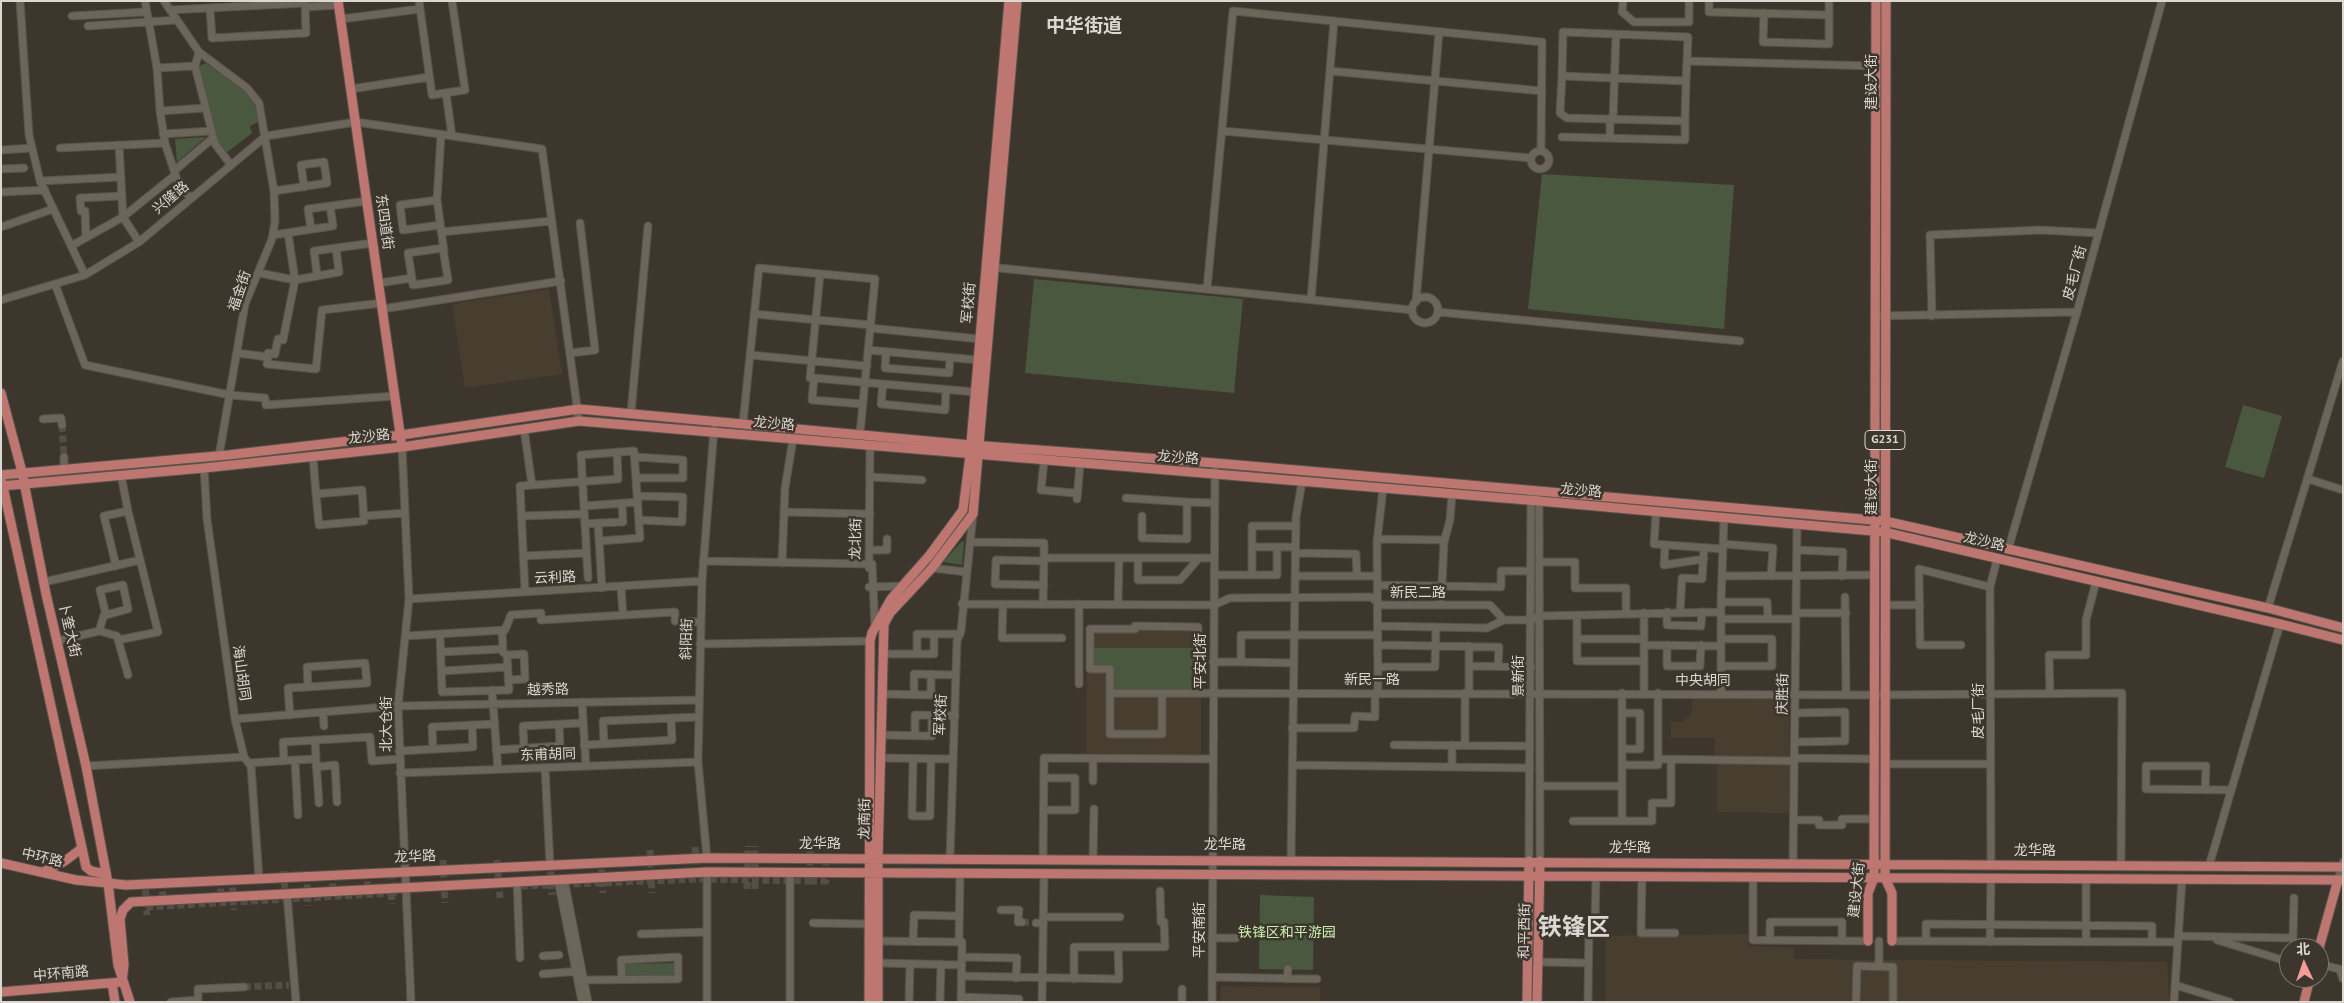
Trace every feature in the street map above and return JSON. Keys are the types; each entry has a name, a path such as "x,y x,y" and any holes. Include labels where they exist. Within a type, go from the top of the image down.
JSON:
{"main road":[{"name":"军校街","path":"973,514 974,456 1009,1"},
{"name":"军校街","path":"975,445 978,360 990,267 1017,1"},
{"name":"建设大街","path":"1868,941 1868,893 1874,878 1876,1"},
{"name":"建设大街","path":"1886,1 1885,878 1892,893 1892,941"},
{"name":"东四道街","path":"338,3 402,447"},
{"name":"卜奎大街","path":"1,394 22,472 44,582 86,766 107,879"},
{"name":"龙沙路","path":"1,474 219,456 400,435 579,409 860,433 975,445 1215,463 1886,521 2268,608 2343,628"},
{"name":"龙沙路","path":"2,484 24,484 313,457 402,447 579,421 974,456 1535,501 1885,533 2343,640"},
{"name":"军校街","path":"872,634 892,599 929,556 963,510 974,456"},
{"path":"2,484 86,867 107,879 122,982 130,1002"},
{"path":"932,568 973,514"},
{"name":"龙南街","path":"869,1002 868,872 873,858 880,758 884,624 890,613 932,568"},
{"name":"龙南街","path":"872,634 873,858 878,873 878,1002"},
{"path":"43,872 82,848"},
{"name":"龙华路","path":"76,880 107,879 126,885 707,858 1213,859 2121,866 2342,865"},
{"name":"和平西街","path":"1527,1002 1529,861"},
{"name":"和平西街","path":"1537,1002 1540,861"},
{"name":"中环路","path":"1,863 76,880"},
{"name":"龙华路","path":"122,982 124,965 120,919 122,910 131,902 707,872 2340,880"},
{"path":"2322,938 2340,880"},
{"name":"中环南路","path":"1,992 122,982"},
{"path":"112,983 115,1002"},
{"path":"2304,1002 2308,988"}],"street":[{"path":"20,1 29,135 32,148 40,181 85,275"},
{"path":"145,1 157,68 160,111 165,143 178,183 191,198"},
{"name":"福金街","path":"164,1 199,52 248,88 259,102 274,191 275,221 273,235 245,304 219,456"},
{"path":"341,19 420,5 432,95 465,90 452,1"},
{"path":"1623,1 1622,12 1634,22 1689,22 1689,1"},
{"path":"1709,1 1709,12 1829,15"},
{"path":"1764,13 1763,42 1829,44 1829,1"},
{"name":"皮毛厂街","path":"2008,550 2077,312 2162,1"},
{"path":"170,10 305,3 306,33 212,38 210,8"},
{"path":"305,7 338,3"},
{"path":"1207,289 1233,10 1542,42 1541,151"},
{"path":"72,16 146,12"},
{"path":"88,26 177,20"},
{"path":"1312,300 1334,21"},
{"path":"1416,302 1423,298 1432,299 1438,306 1438,312 1433,321 1425,323 1415,318 1412,310 1416,302 1439,32"},
{"path":"1562,137 1685,140 1688,36 1563,32 1560,113 1567,118 1685,121"},
{"path":"1610,138 1615,78 1616,34"},
{"path":"199,52 195,66 212,135 215,144 232,165"},
{"path":"1687,61 1876,66"},
{"path":"157,68 195,66"},
{"path":"1330,71 1542,91"},
{"path":"1562,76 1686,80"},
{"path":"351,89 429,78"},
{"path":"446,93 452,136"},
{"path":"160,111 205,108"},
{"path":"266,136 356,122 542,149 579,409 579,421"},
{"path":"1222,131 1531,158"},
{"path":"163,134 212,135"},
{"path":"441,134 437,200 448,280 413,285 408,253 443,248 444,251"},
{"path":"71,246 123,217 174,173 212,135"},
{"name":"兴隆路","path":"1,300 85,275 139,242 266,136"},
{"path":"60,148 165,143"},
{"path":"119,145 123,217 139,242"},
{"path":"1,150 32,148"},
{"path":"1541,151 1546,153 1549,158 1548,164 1545,168 1536,168 1532,164 1531,158 1535,153 1541,151"},
{"path":"274,191 304,187 327,183 324,162 301,165 304,187"},
{"path":"1,169 24,168"},
{"path":"40,181 120,177"},
{"path":"1,192 44,190"},
{"path":"86,238 85,211 81,211 80,198 122,196"},
{"path":"437,200 400,206 403,230 552,221"},
{"path":"311,229 308,209 367,201"},
{"path":"273,235 333,226 330,206"},
{"path":"1,227 53,209"},
{"path":"571,353 595,350 580,223"},
{"path":"631,413 648,226"},
{"path":"1932,316 1930,235 2040,230 2098,232"},
{"path":"288,233 295,280 283,340 278,339 275,354 268,354 267,364 316,369 322,310 382,306 561,281"},
{"path":"317,276 314,251 373,243"},
{"path":"259,273 295,280 339,272 336,248"},
{"path":"990,267 1412,310"},
{"path":"743,423 759,268 876,279 860,433"},
{"path":"820,274 810,378 976,392"},
{"path":"379,283 412,278"},
{"path":"55,284 85,365 230,395 265,398 266,405 395,396"},
{"path":"1438,312 1740,341"},
{"path":"1875,316 2077,312"},
{"path":"754,314 816,319 980,339"},
{"path":"868,350 978,360"},
{"path":"886,352 885,368 949,373 950,358"},
{"path":"238,353 268,357"},
{"path":"750,355 866,366"},
{"path":"2268,608 2343,361"},
{"path":"814,378 812,400 863,404"},
{"path":"883,384 881,404 899,406 945,410 946,390"},
{"path":"43,419 61,418 62,425"},
{"name":"斜阳街","path":"707,858 698,762 698,717 703,561 714,421"},
{"path":"524,429 532,485"},
{"path":"782,563 785,488 793,439"},
{"name":"龙北街","path":"870,446 869,550 872,634"},
{"name":"北大仓街","path":"402,447 409,599 398,706 411,1002"},
{"path":"588,578 581,455 634,451 640,538 599,541"},
{"path":"525,592 520,486 618,479 617,452"},
{"path":"64,457 64,468"},
{"path":"313,457 316,494 319,525 364,521 362,490 316,494"},
{"path":"635,458 683,460 683,478 636,478"},
{"path":"1044,461 1041,490 1076,496 1080,464"},
{"name":"平安北街","path":"1213,859 1215,463"},
{"name":"海山胡同","path":"204,468 207,519 235,719 246,760 251,766 259,878"},
{"path":"118,640 158,632 121,475"},
{"path":"871,477 922,480"},
{"path":"2308,479 2343,490"},
{"path":"1291,860 1295,550 1302,482"},
{"path":"1292,728 1354,728 1354,716 1375,716 1378,667 1377,539 1383,488"},
{"name":"景新街","path":"1529,861 1531,571 1535,490"},
{"path":"1441,605 1445,540 1450,520 1452,494"},
{"path":"521,516 584,510 638,499 684,497 682,522 639,520"},
{"path":"1126,498 1214,503"},
{"name":"景新街","path":"1535,501 1539,562 1540,861"},
{"path":"1142,516 1142,538 1187,539 1188,502"},
{"path":"585,524 623,522 622,503"},
{"path":"116,566 104,516 128,511"},
{"path":"784,512 870,514"},
{"path":"1656,512 1654,544 1704,548 1773,548 1771,576"},
{"path":"364,516 405,513"},
{"name":"军校街","path":"950,858 957,641 960,634 973,514"},
{"path":"1721,694 1720,602 1724,518"},
{"path":"598,523 602,588"},
{"name":"庆胜街","path":"1793,863 1797,524"},
{"path":"1252,575 1252,526 1296,526"},
{"path":"869,550 887,550 887,539"},
{"path":"1377,539 1445,540"},
{"path":"970,542 1044,542 1044,604"},
{"path":"1665,545 1664,565 1704,559"},
{"path":"1252,547 1277,547 1356,554 1356,576"},
{"path":"1214,575 1277,575 1277,547"},
{"path":"1680,612 1682,578 1702,579 1704,548"},
{"path":"1797,550 1843,552 1842,576"},
{"path":"523,556 600,551"},
{"path":"1044,585 996,584 996,560 1044,561 1044,558 1214,558"},
{"path":"1118,604 1119,558"},
{"path":"1138,558 1138,580 1180,580 1199,558"},
{"name":"皮毛厂街","path":"1991,865 1990,587 1997,559"},
{"path":"44,582 140,560"},
{"path":"703,561 871,564"},
{"path":"1539,562 1575,562 1575,588 1626,588 1626,613"},
{"path":"932,568 966,572"},
{"path":"1962,646 1920,645 1919,569 1990,587"},
{"path":"1378,585 1501,586 1501,570 1531,571"},
{"path":"1295,576 1377,576"},
{"path":"1722,576 1875,576"},
{"name":"云利路","path":"409,599 702,581"},
{"path":"2050,694 2050,655 2086,655 2086,620 2096,582"},
{"path":"99,631 104,615 106,615 128,609 122,585 100,590 106,615"},
{"path":"622,586 623,615"},
{"path":"871,587 903,586"},
{"name":"新民二路","path":"962,604 1214,605 1230,598 1371,597 1381,605 1490,606 1504,620"},
{"path":"1845,597 1846,695"},
{"path":"1720,602 1767,602 1768,619"},
{"path":"1003,604 1002,638 1062,638"},
{"path":"1079,604 1079,684"},
{"path":"1885,605 1920,605"},
{"path":"405,636 505,630 511,615 541,613 541,620 675,612 675,621 700,622"},
{"path":"1667,612 1667,626 1701,626 1702,612"},
{"path":"1378,626 1487,628 1504,620 1531,620 1539,616 1577,614 1702,612 1721,616 1768,619 1846,613"},
{"path":"1644,613 1644,693"},
{"path":"1577,614 1578,661 1644,661"},
{"path":"2208,866 2280,624"},
{"path":"1162,693 1162,734 1110,734 1110,669 1090,669 1090,629 1135,629 1135,626 1198,626 1198,693"},
{"path":"1378,667 1436,667 1436,627"},
{"path":"440,634 442,692 509,690 508,668 502,630"},
{"path":"57,641 99,631 117,636 128,675"},
{"path":"700,644 872,634"},
{"path":"917,654 917,634 960,634"},
{"path":"883,654 934,654 934,634"},
{"path":"1241,662 1241,635 1378,635"},
{"path":"1577,638 1667,645 1701,645 1772,639 1772,666 1721,666"},
{"path":"1378,645 1499,647 1498,666"},
{"path":"1667,645 1666,666 1700,666 1701,645"},
{"path":"1465,746 1469,646"},
{"path":"441,652 505,652 524,654 525,679 509,680"},
{"path":"1214,662 1293,663"},
{"path":"290,715 288,688 308,687 366,683 365,663 307,667 308,687"},
{"path":"1469,666 1531,667"},
{"path":"442,671 508,668"},
{"path":"914,695 914,674 956,674"},
{"path":"882,694 930,695 931,674"},
{"path":"492,690 498,769"},
{"name":"新民一路","path":"1110,692 1531,692"},
{"name":"中央胡同","path":"1531,692 1846,695 2122,693 2121,866"},
{"path":"1622,693 1622,821"},
{"path":"1622,765 1658,765 1658,694"},
{"name":"越秀路","path":"235,719 398,706 699,700"},
{"path":"582,702 586,766"},
{"path":"323,712 324,726"},
{"path":"1795,713 1845,712 1845,741 1795,742"},
{"path":"1622,713 1640,713 1640,748 1622,748"},
{"path":"915,736 915,715 955,716"},
{"path":"881,735 932,736 932,716"},
{"path":"604,744 603,721 698,717"},
{"path":"584,745 672,740 671,718"},
{"path":"524,748 523,726 583,723"},
{"path":"433,749 432,727 495,724"},
{"path":"496,750 560,746 559,724"},
{"path":"284,760 283,742 324,738 370,737 372,760 433,749 473,747 472,725"},
{"path":"315,740 318,803"},
{"path":"1394,744 1530,746"},
{"path":"1452,745 1452,767"},
{"path":"880,758 952,759"},
{"path":"1043,859 1044,758 1213,759"},
{"path":"913,759 912,816 930,816 931,759"},
{"path":"1093,759 1093,780"},
{"path":"1658,760 1874,759"},
{"path":"86,766 246,760 295,760 335,765 337,802"},
{"path":"295,760 298,815"},
{"path":"1573,821 1652,821 1652,803 1671,803 1672,760"},
{"name":"东甫胡同","path":"400,773 698,762"},
{"path":"1885,764 1991,764"},
{"path":"1292,765 1530,768"},
{"path":"2206,790 2206,766 2146,766 2146,789 2206,790 2232,790"},
{"path":"545,768 550,865"},
{"path":"1044,778 1075,778 1075,810 1044,810"},
{"path":"1540,786 1622,786"},
{"path":"1093,859 1094,809"},
{"path":"1794,820 1819,820 1819,826 1826,826 1842,825 1842,819 1874,819"},
{"name":"平安南街","path":"1212,1002 1213,859"},
{"path":"2340,880 2342,865"},
{"path":"707,872 707,1002"},
{"path":"790,872 790,1002"},
{"path":"958,942 960,873"},
{"path":"1042,1002 1041,921 1044,874"},
{"path":"1588,1002 1589,923 1595,923 1596,876"},
{"path":"1642,876 1641,933 1675,933"},
{"path":"1753,877 1753,940 1868,941"},
{"path":"1990,942 1991,878"},
{"path":"2086,879 2086,942"},
{"path":"2174,1002 2182,879"},
{"path":"561,880 579,971 582,1002"},
{"path":"517,882 520,958"},
{"path":"1074,979 1074,947 1164,947 1164,922 1161,922 1160,891"},
{"path":"287,894 291,985 296,1002"},
{"path":"1892,941 2152,942 2208,937 2293,938 2294,898"},
{"path":"1002,910 1019,910 1018,922 1022,922"},
{"path":"913,941 914,915 959,916"},
{"path":"1041,921 1120,917"},
{"path":"1770,940 1770,922 1842,922 1842,941"},
{"path":"813,923 869,924"},
{"path":"1926,941 1926,924 1990,924 2152,926 2152,942"},
{"path":"641,934 707,932"},
{"path":"2208,937 2279,959"},
{"path":"1212,938 1236,938"},
{"path":"878,941 962,942 961,999 1018,999 1018,1002"},
{"path":"1879,941 1879,966"},
{"path":"961,976 1119,979 1118,947"},
{"path":"542,956 559,955"},
{"path":"584,980 622,980 678,979 678,957 621,960 622,980"},
{"path":"962,957 1017,958 1016,978"},
{"path":"1538,962 1588,963"},
{"path":"878,963 962,965"},
{"path":"909,1002 910,964"},
{"path":"940,1002 941,964"},
{"path":"1856,1002 1857,966 1893,966 1893,1002"},
{"path":"2329,967 2342,970 2343,979"},
{"path":"1288,969 1288,979"},
{"path":"543,974 579,971"},
{"path":"579,971 584,980 588,1002"},
{"path":"1212,978 1317,979"},
{"path":"2175,985 2230,1002"},
{"path":"171,1002 198,1000 198,989 244,987"},
{"path":"1182,989 1182,1002"}],"shaded area":[{"path":"549,289 562,374 465,388 452,304"},
{"path":"1087,625 1199,625 1201,631 1201,757 1086,756"},
{"path":"1692,697 1789,698 1789,757 1715,757 1715,738 1671,738 1671,722 1683,722 1692,712"},
{"path":"1717,763 1790,763 1789,813 1717,812"},
{"path":"1749,934 1748,946 1794,948 1794,959 2167,962 2169,998 2168,1002 1606,1002 1606,936"},
{"path":"1221,986 1320,987 1320,1002 1221,1002"}],"green space":[{"path":"206,63 246,91 252,98 260,121 250,126 252,133 225,154 217,142 205,99 199,66"},
{"path":"206,137 177,162 175,139"},
{"path":"1542,174 1734,185 1724,329 1528,309"},
{"path":"1034,279 1243,299 1234,393 1025,373"},
{"path":"2243,405 2282,416 2264,478 2225,467"},
{"path":"962,541 964,542 962,565 943,562"},
{"path":"1091,648 1196,648 1195,691 1112,691 1112,667 1091,667"},
{"name":"铁锋区和平游园","path":"1260,895 1314,897 1313,970 1259,969"},
{"path":"676,963 677,976 624,977 624,964"}],"tunnel":[{"path":"62,425 64,457"},
{"path":"747,889 748,846"},
{"path":"755,846 755,889"},
{"path":"521,886 697,879 810,881 810,846"},
{"path":"695,847 697,876"},
{"path":"650,850 652,893"},
{"path":"810,881 826,881 826,856"},
{"path":"601,859 603,893"},
{"path":"443,860 445,903"},
{"path":"497,860 500,898"},
{"path":"550,861 552,895"},
{"path":"146,907 394,893 392,870"},
{"path":"284,871 285,898"},
{"path":"367,871 368,894"},
{"path":"332,873 333,895"},
{"path":"307,874 308,906"},
{"path":"232,877 234,910"},
{"path":"220,878 221,902"},
{"path":"145,879 147,915"},
{"path":"162,881 163,903"},
{"path":"391,893 392,904"},
{"path":"1022,922 1036,923"},
{"path":"244,987 289,985"}],"district":[{"name":"中华街道","path":"1084,27"},
{"name":"铁锋区","path":"1574,928"}]}
